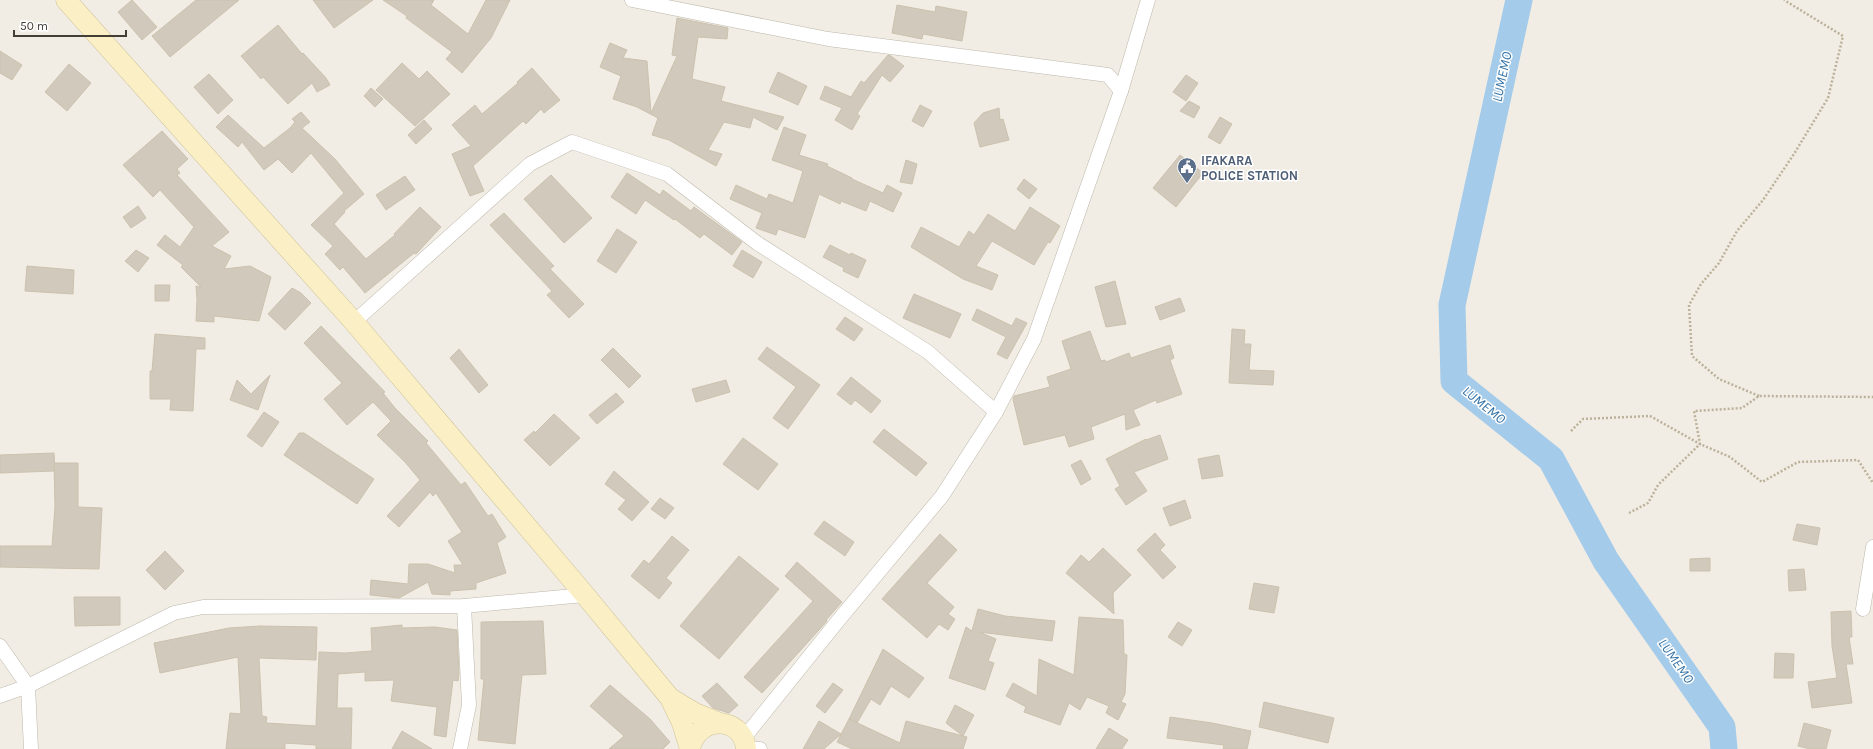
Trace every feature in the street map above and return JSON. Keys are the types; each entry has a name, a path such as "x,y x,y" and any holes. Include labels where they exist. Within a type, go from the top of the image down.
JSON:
{"main road":[{"path":"66,0 354,322 585,595 670,698 682,723 690,749"},
{"path":"670,698 695,713 734,728 751,746"},
{"path":"690,749 695,736 700,730 706,726 720,723"}],"street":[{"path":"632,0 828,39 1108,75 1121,91"},
{"path":"751,746 832,628 942,496 996,412 1034,339 1097,164 1121,91 1148,0"},
{"path":"354,322 530,164 572,142 667,174 757,243 928,352 996,412"},
{"path":"1862,609 1873,547"},
{"path":"0,696 28,686 174,613 203,607 464,606 585,595"},
{"path":"460,749 469,705 464,606"},
{"path":"0,646 28,686 31,749"}],"path":[{"path":"1784,0 1843,36 1828,98 1794,154 1763,200 1737,231 1719,263 1701,284 1689,305 1692,356 1719,379 1759,396 1873,397"},
{"path":"1700,444 1694,411 1742,408 1759,396"},
{"path":"1571,431 1583,419 1650,416 1700,444 1730,457 1762,482 1798,462 1858,460 1873,483"},
{"path":"1629,514 1648,503 1658,485 1700,444"}],"building":[{"path":"132,0 157,27 142,40 118,12"},
{"path":"196,0 239,0 170,57 152,36"},
{"path":"313,0 373,0 334,28"},
{"path":"383,0 434,0 431,5 468,34 486,0 510,0 491,38 462,73 446,59 452,52 406,18 407,16"},
{"path":"897,5 935,12 936,6 967,12 962,41 923,34 922,39 892,33"},
{"path":"677,18 728,28 727,39 698,37 692,79 725,87 721,101 784,117 777,130 753,117 750,128 724,122 708,150 722,154 716,166 669,140 652,135 658,118 637,107 613,99 621,76 600,67 610,43 627,50 623,58 647,61 651,113 677,56 672,55"},
{"path":"278,25 302,54 303,53 326,78 330,85 317,92 312,83 288,104 263,77 261,79 241,56"},
{"path":"0,51 22,65 12,80 0,73"},
{"path":"888,55 904,66 890,82 882,75 857,114 860,116 852,130 835,120 842,108 820,99 825,86 851,97 861,81 864,83"},
{"path":"402,63 419,79 427,71 450,94 415,126 376,90"},
{"path":"69,64 91,83 67,111 45,92"},
{"path":"532,68 560,100 544,113 541,109 526,124 523,121 473,166 484,191 470,196 452,154 471,146 452,125 475,105 482,114 518,83 517,82"},
{"path":"778,72 807,86 798,105 769,92"},
{"path":"209,74 233,100 218,114 194,87"},
{"path":"1186,75 1198,83 1186,101 1173,92"},
{"path":"371,88 383,99 375,107 364,96"},
{"path":"1189,101 1200,107 1194,118 1180,111"},
{"path":"920,105 932,111 923,127 912,121"},
{"path":"999,108 1000,120 1003,119 1009,140 980,147 974,123 983,113"},
{"path":"301,112 310,122 302,128 335,159 364,194 344,211 345,212 334,224 366,259 395,235 394,234 420,207 441,227 416,254 414,253 365,293 343,267 340,270 325,254 333,246 311,225 344,193 311,153 292,173 278,159 264,170 242,142 238,147 216,127 228,115 264,148 290,128 295,122 292,119"},
{"path":"1220,117 1232,124 1220,144 1208,137"},
{"path":"424,120 432,129 416,144 408,135"},
{"path":"784,127 806,135 799,155 828,164 827,166 883,193 887,185 902,193 893,212 870,201 866,211 841,201 840,204 819,194 805,238 778,229 776,235 756,228 762,213 730,199 736,185 767,199 769,194 793,203 803,171 772,160"},
{"path":"162,131 188,159 177,169 180,173 177,175 229,232 212,246 231,256 224,269 250,266 271,277 259,321 214,316 214,322 196,321 196,286 201,287 181,267 183,265 157,245 165,235 180,247 194,227 160,190 153,197 123,165"},
{"path":"1180,155 1203,173 1176,207 1153,188"},
{"path":"906,160 917,164 912,184 900,182"},
{"path":"627,173 660,195 663,190 691,211 694,207 742,242 732,255 704,234 700,238 675,219 674,220 645,200 636,214 611,197"},
{"path":"551,175 592,218 564,243 524,199"},
{"path":"405,176 415,190 386,210 376,195"},
{"path":"1024,179 1037,189 1029,199 1017,189"},
{"path":"138,206 146,218 131,228 123,217"},
{"path":"1030,207 1060,226 1034,265 992,241 976,266 998,275 992,290 963,279 911,247 921,227 959,247 969,231 974,235 988,214 1015,231"},
{"path":"504,213 554,266 550,269 584,304 569,318 547,295 552,291 490,225"},
{"path":"617,229 637,242 616,273 597,261"},
{"path":"830,245 850,255 851,253 866,260 858,278 843,271 844,268 823,257"},
{"path":"136,250 149,258 138,272 125,261"},
{"path":"742,250 762,262 753,278 733,266"},
{"path":"27,266 74,270 73,294 25,291"},
{"path":"1115,281 1126,324 1106,327 1095,287"},
{"path":"155,285 170,285 169,301 155,301"},
{"path":"292,288 301,293 311,303 285,330 268,314"},
{"path":"914,294 961,314 950,338 903,318"},
{"path":"1180,298 1185,311 1160,320 1155,307"},
{"path":"977,309 1012,326 1016,318 1027,323 1007,359 997,354 1006,337 972,320"},
{"path":"845,317 863,329 854,341 836,329"},
{"path":"321,326 385,392 383,393 395,408 428,441 426,443 461,485 465,482 488,516 492,514 506,537 497,543 506,573 476,583 476,589 450,591 450,595 432,594 428,582 399,598 370,595 371,580 408,584 409,564 428,564 455,573 454,565 463,565 448,541 462,532 436,493 433,496 430,492 399,527 387,516 420,480 405,462 377,435 391,421 373,402 347,425 324,399 342,383 304,343"},
{"path":"1232,329 1245,330 1244,344 1251,344 1249,370 1274,371 1273,385 1229,383"},
{"path":"1090,331 1101,361 1105,360 1106,362 1129,353 1131,358 1170,345 1174,358 1170,360 1182,394 1157,403 1156,400 1133,410 1140,425 1126,430 1125,414 1091,427 1094,439 1069,447 1065,435 1024,445 1013,399 1014,396 1050,387 1047,377 1071,369 1062,341"},
{"path":"155,334 205,338 205,349 196,349 193,411 170,410 171,399 150,399 150,371 152,371"},
{"path":"767,347 820,385 788,429 773,418 796,387 758,359"},
{"path":"613,348 641,376 629,388 601,360"},
{"path":"459,349 488,385 479,393 450,358"},
{"path":"270,375 258,410 230,400 237,380 251,394"},
{"path":"851,377 881,401 871,413 855,400 851,405 837,394"},
{"path":"726,380 730,392 696,402 692,389"},
{"path":"616,393 624,402 597,424 589,415"},
{"path":"264,412 279,422 262,447 247,436"},
{"path":"554,414 580,438 550,466 524,440 534,431 535,433"},
{"path":"884,429 927,463 916,476 873,442"},
{"path":"299,433 304,433 374,479 357,504 284,455"},
{"path":"1160,435 1168,459 1134,472 1147,491 1126,505 1115,489 1120,486 1106,459 1146,439"},
{"path":"743,438 778,464 758,490 723,464"},
{"path":"54,453 55,471 0,473 0,455"},
{"path":"1219,455 1223,476 1202,479 1198,459"},
{"path":"1081,460 1091,479 1081,485 1071,465"},
{"path":"54,463 78,463 78,507 102,508 99,569 0,567 0,546 52,546 55,507"},
{"path":"614,471 649,502 632,521 618,509 626,500 605,484"},
{"path":"660,498 674,508 665,519 651,509"},
{"path":"1185,500 1191,518 1170,526 1163,508"},
{"path":"824,521 854,542 845,556 814,534"},
{"path":"1797,524 1820,528 1817,545 1793,540"},
{"path":"1155,533 1165,545 1160,550 1176,567 1163,579 1137,550"},
{"path":"940,534 957,550 927,583 954,607 948,614 955,619 948,630 939,624 927,638 882,599"},
{"path":"672,536 689,550 666,578 672,583 659,599 631,576 644,560 649,564"},
{"path":"1103,548 1131,575 1113,593 1114,614 1066,573 1081,555 1089,562"},
{"path":"165,551 184,571 165,590 146,570"},
{"path":"739,556 779,589 719,659 680,626"},
{"path":"1710,558 1710,571 1690,571 1690,559"},
{"path":"797,562 842,602 826,620 827,621 762,693 744,677 813,601 785,576"},
{"path":"1804,569 1806,590 1789,591 1788,570"},
{"path":"1254,583 1279,587 1274,613 1249,609"},
{"path":"74,597 120,597 120,625 75,626"},
{"path":"978,609 1005,616 1055,621 1052,641 979,632 996,639 988,661 994,663 985,690 949,678 966,627 972,631"},
{"path":"1851,611 1852,637 1849,637 1853,664 1846,664 1852,703 1812,708 1808,682 1837,678 1832,646 1831,612"},
{"path":"1079,617 1123,620 1124,654 1127,655 1125,694 1121,702 1126,704 1118,720 1106,713 1109,706 1087,697 1080,710 1069,703 1060,725 1024,712 1026,707 1006,696 1013,683 1037,696 1039,659 1074,675"},
{"path":"543,621 546,674 522,675 515,744 478,740 484,679 481,679 481,622"},
{"path":"1178,622 1192,630 1182,646 1168,637"},
{"path":"402,625 402,628 435,627 457,630 459,674 458,681 453,680 446,737 434,735 437,707 391,701 394,680 365,681 365,672 338,674 337,708 352,708 351,749 316,749 316,745 285,743 285,749 226,749 230,713 241,714 238,657 160,673 154,643 229,628 260,626 317,627 316,660 259,658 262,716 267,717 266,723 316,726 319,652 345,653 372,651 371,628"},
{"path":"883,649 924,678 909,698 891,686 880,705 871,699 857,723 849,719"},
{"path":"1775,653 1794,654 1793,678 1774,678"},
{"path":"717,683 738,705 729,713 713,708 702,696"},
{"path":"833,683 843,690 825,713 816,706"},
{"path":"610,685 650,719 670,742 663,749 609,749 624,736 590,706"},
{"path":"1264,702 1334,718 1328,743 1259,727"},
{"path":"955,705 974,715 963,736 946,723"},
{"path":"1170,717 1212,723 1251,731 1247,749 1223,749 1224,745 1167,738"},
{"path":"849,719 900,743 906,721 967,737 963,749 852,749 837,742"},
{"path":"819,721 841,734 824,749 803,749"},
{"path":"1804,723 1831,730 1826,749 1810,749 1798,746"},
{"path":"1109,728 1128,740 1122,749 1096,749"},
{"path":"402,731 432,749 392,749"}],"waterway":[{"name":"LUMEMO","path":"1519,0 1452,305 1454,381 1551,459 1606,561 1722,727 1724,749"}],"place":[{"name":"IFAKARA POLICE STATION","path":"1187,184"}]}
